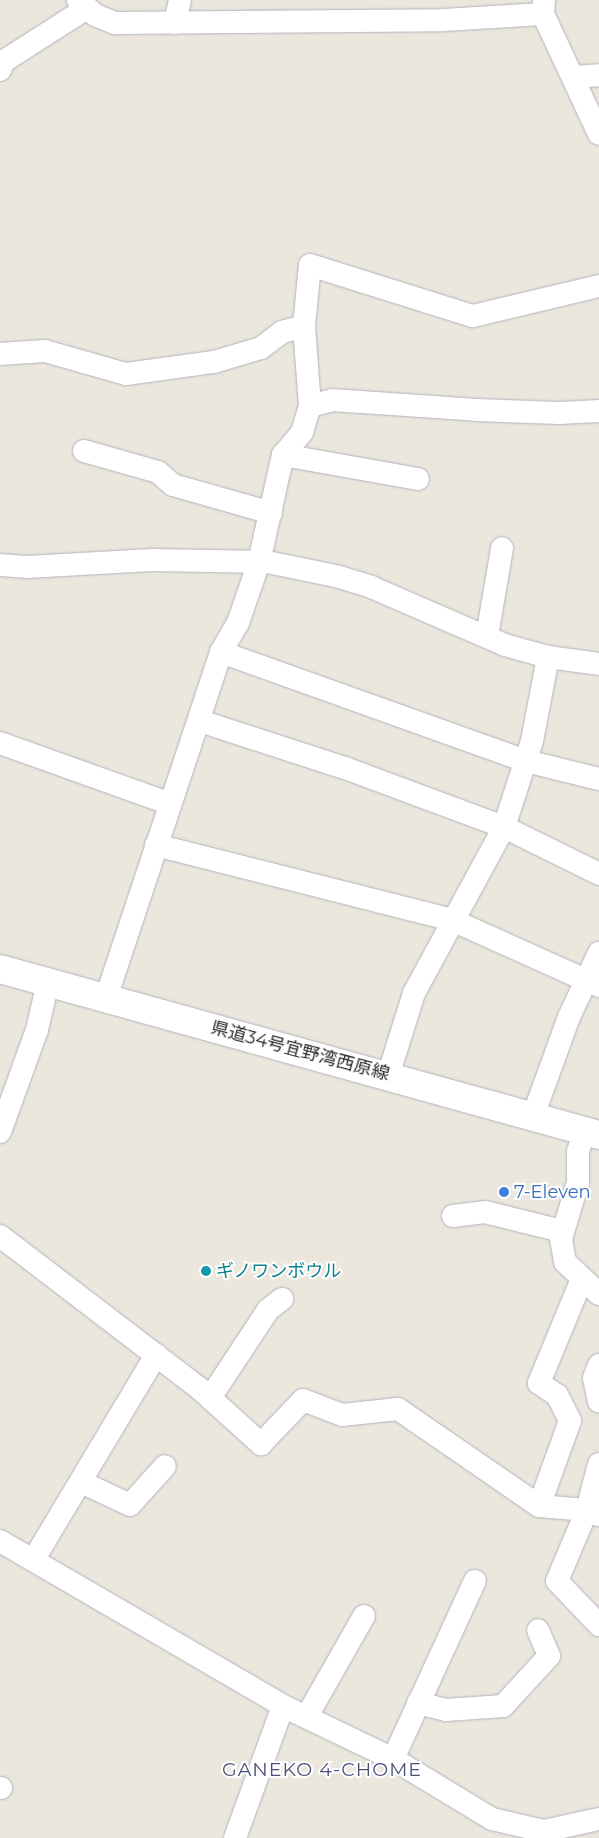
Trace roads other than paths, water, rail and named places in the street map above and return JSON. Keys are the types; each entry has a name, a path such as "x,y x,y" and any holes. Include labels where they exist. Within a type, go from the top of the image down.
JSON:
{"main road":[{"name":"県道34号宜野湾西原線","path":"0,969 592,1133"}],"street":[{"path":"174,23 180,0"},
{"path":"0,70 4,61 83,4 115,23 174,23 315,10 544,7 599,134"},
{"path":"573,77 599,75"},
{"path":"106,998 222,652 238,623 259,562 283,455 302,432 310,406 304,326 310,264 473,316 599,286"},
{"path":"0,354 45,351 126,374 214,362 261,348 282,332 304,326"},
{"path":"310,406 332,400 477,410 559,413 599,411"},
{"path":"84,451 158,472 173,485 271,513"},
{"path":"283,455 418,479"},
{"path":"487,636 502,548"},
{"path":"0,565 27,567 152,560 259,562 336,576 548,658 599,664"},
{"path":"222,652 526,761 599,779"},
{"path":"388,1076 411,1000 452,920 504,827 526,761 548,658"},
{"path":"200,721 345,768 504,827 599,874"},
{"path":"0,744 170,804"},
{"path":"156,846 452,920 592,983"},
{"path":"533,1116 569,1017 592,983 599,953"},
{"path":"0,1132 37,1030 48,982"},
{"path":"592,1133 578,1152 578,1182 562,1231 565,1262 599,1294"},
{"path":"453,1216 485,1212 562,1231"},
{"path":"0,1236 210,1398 261,1444 303,1400 342,1415 398,1409 539,1506 593,1513"},
{"path":"539,1506 570,1421 558,1395 539,1383 582,1279"},
{"path":"210,1398 268,1310 282,1299"},
{"path":"34,1559 156,1355"},
{"path":"599,1365 594,1378 599,1401"},
{"path":"599,1464 593,1513 557,1581 599,1625"},
{"path":"81,1482 130,1505 165,1466"},
{"path":"0,1541 34,1559 283,1706 307,1716 392,1759 515,1832 597,1826"},
{"path":"392,1759 475,1582"},
{"path":"307,1716 364,1616"},
{"path":"418,1703 446,1710 503,1706 549,1656 538,1630"},
{"path":"235,1838 283,1706"}],"place":[{"name":"7-Eleven","path":"504,1192"},
{"name":"ギノワンボウル","path":"206,1271"}],"district":[{"name":"GANEKO 4-CHOME","path":"322,1770"}]}
